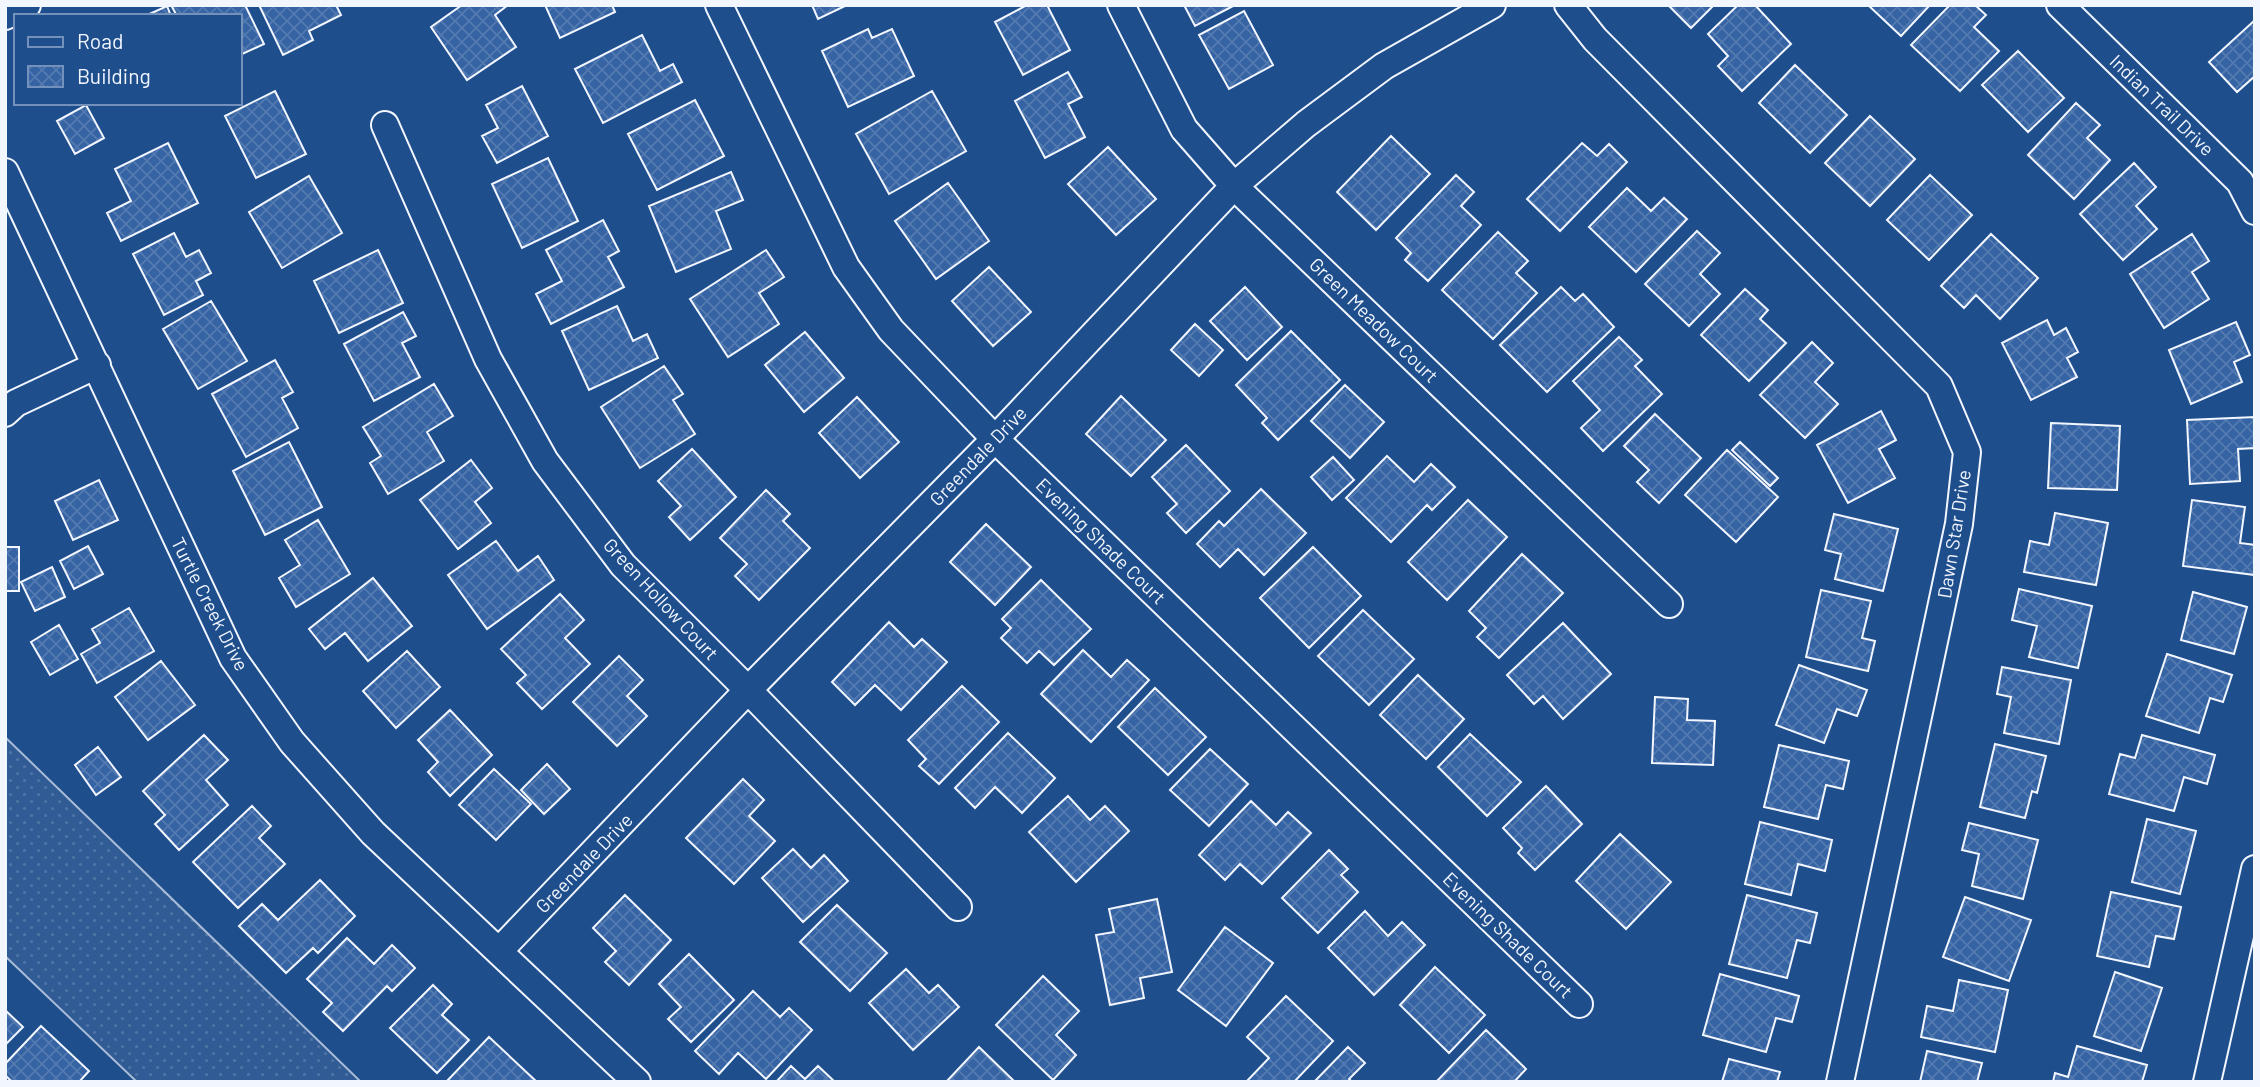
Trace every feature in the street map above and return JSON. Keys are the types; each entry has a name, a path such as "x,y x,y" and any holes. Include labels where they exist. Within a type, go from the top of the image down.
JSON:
{"street":[{"path":"5,16 27,5"},
{"name":"Evening Shade Court","path":"719,5 846,267 891,330 995,439 1579,1004"},
{"name":"Green Meadow Court","path":"1121,5 1184,129 1234,186 1670,604"},
{"name":"Greendale Drive","path":"500,950 748,690 995,439 1234,186 1306,124 1384,66 1492,5"},
{"name":"Dawn Star Drive","path":"1568,5 1595,39 1939,386 1967,452 1959,524 1840,1082"},
{"name":"Indian Trail Drive","path":"2060,5 2247,178 2255,211"},
{"name":"Green Hollow Court","path":"385,125 488,359 545,461 623,565 958,907"},
{"name":"Turtle Creek Drive","path":"5,172 241,669 292,742 373,833 637,1082"},
{"path":"5,413 16,403 97,365"},
{"path":"2207,1082 2255,869"}],"shaded area":[{"path":"5,737 361,1082 137,1082 5,956"}],"building":[{"path":"171,5 245,5 264,44 242,54 242,14 176,14"},
{"path":"259,5 336,5 341,15 309,31 313,40 283,55"},
{"path":"462,5 508,5 495,15 516,47 467,80 431,27"},
{"path":"545,5 612,5 615,12 560,38"},
{"path":"812,5 847,5 818,19"},
{"path":"1027,5 1047,5 1070,50 1023,75 995,22"},
{"path":"1184,5 1235,5 1195,26"},
{"path":"1668,5 1714,5 1691,28"},
{"path":"1738,5 1755,5 1791,44 1742,91 1718,66 1728,56 1708,34"},
{"path":"1868,5 1930,5 1901,36"},
{"path":"1950,5 1975,5 1986,15 1974,27 1999,51 1960,91 1911,45"},
{"path":"167,6 170,14 149,14"},
{"path":"1244,11 1273,65 1229,89 1199,35"},
{"path":"2255,20 2255,76 2237,92 2209,62"},
{"path":"868,29 872,38 892,29 914,76 848,107 822,51"},
{"path":"642,35 660,71 673,64 682,82 603,123 575,69"},
{"path":"2018,51 2064,98 2028,132 1982,85"},
{"path":"1795,65 1847,115 1810,153 1759,103"},
{"path":"1068,72 1082,97 1068,104 1085,137 1045,158 1015,101"},
{"path":"522,86 548,136 497,163 482,136 498,128 486,105"},
{"path":"275,91 306,154 256,178 225,116"},
{"path":"932,91 966,151 889,194 856,134"},
{"path":"695,100 724,156 657,190 628,134"},
{"path":"2076,103 2100,125 2087,138 2110,160 2074,199 2028,155"},
{"path":"86,105 104,138 75,154 57,121"},
{"path":"1870,116 1915,159 1870,206 1825,163"},
{"path":"1391,136 1430,174 1376,230 1337,192"},
{"path":"168,143 198,203 121,241 107,213 131,201 115,169"},
{"path":"1582,143 1597,156 1609,144 1627,162 1560,231 1527,199"},
{"path":"1108,147 1156,199 1116,235 1068,184"},
{"path":"548,158 578,221 522,248 492,184"},
{"path":"2134,163 2156,187 2136,206 2157,229 2123,260 2080,214"},
{"path":"731,172 743,200 716,211 731,249 676,272 649,206"},
{"path":"1456,175 1474,192 1461,206 1481,225 1428,281 1405,260 1411,253 1396,238"},
{"path":"1930,175 1972,215 1929,260 1887,220"},
{"path":"309,176 342,233 282,268 249,212"},
{"path":"948,183 989,241 936,279 895,221"},
{"path":"1627,188 1651,211 1664,198 1687,219 1636,272 1589,227"},
{"path":"603,220 619,251 608,257 624,287 551,324 536,294 562,281 546,250"},
{"path":"1697,231 1720,253 1700,274 1720,294 1689,326 1645,284"},
{"path":"1498,232 1528,261 1516,273 1537,293 1493,339 1442,290"},
{"path":"174,233 186,257 199,250 211,273 196,281 203,295 164,315 133,254"},
{"path":"1991,234 2038,278 2000,319 1976,295 1964,308 1941,286"},
{"path":"2192,234 2209,261 2192,272 2209,299 2164,328 2130,274"},
{"path":"378,250 403,303 339,333 314,281"},
{"path":"766,250 784,277 759,293 779,324 728,357 690,299"},
{"path":"989,267 1031,312 993,346 952,301"},
{"path":"1245,287 1282,327 1247,360 1210,321"},
{"path":"1561,287 1575,301 1583,294 1614,327 1547,392 1500,345"},
{"path":"1745,289 1768,310 1760,319 1786,343 1749,381 1701,335"},
{"path":"211,301 247,361 198,389 163,329"},
{"path":"617,306 633,341 647,334 658,358 589,390 562,331"},
{"path":"403,312 416,336 402,343 420,377 374,401 344,344"},
{"path":"2047,320 2054,335 2066,328 2078,352 2067,358 2077,377 2031,400 2002,343"},
{"path":"2236,322 2250,355 2234,362 2242,382 2191,404 2169,350"},
{"path":"1195,324 1223,350 1199,376 1171,350"},
{"path":"1291,331 1340,380 1278,440 1262,423 1267,418 1236,385"},
{"path":"805,332 844,378 804,412 765,365"},
{"path":"1619,337 1642,360 1635,366 1662,394 1603,451 1581,428 1600,410 1573,381"},
{"path":"1812,342 1833,363 1815,382 1838,404 1805,438 1760,395"},
{"path":"275,360 293,392 282,398 298,428 246,457 212,394"},
{"path":"664,366 683,394 673,400 695,434 640,468 601,407"},
{"path":"434,384 453,416 427,432 444,461 388,494 370,463 381,456 363,427"},
{"path":"1345,385 1384,422 1350,458 1311,421"},
{"path":"1121,396 1166,440 1131,476 1086,434"},
{"path":"857,397 899,442 860,478 819,433"},
{"path":"1881,411 1896,440 1879,449 1895,478 1848,503 1817,445"},
{"path":"1655,414 1701,458 1659,503 1637,482 1649,470 1624,446"},
{"path":"2255,417 2255,448 2238,449 2240,481 2190,484 2187,420"},
{"path":"2051,423 2120,426 2117,490 2048,488"},
{"path":"289,442 322,507 265,535 233,471"},
{"path":"1740,442 1778,478 1770,486 1732,450"},
{"path":"1186,445 1230,491 1186,533 1167,513 1177,504 1152,477"},
{"path":"692,449 736,497 690,540 669,517 681,506 658,481"},
{"path":"1727,450 1778,497 1736,542 1685,495"},
{"path":"1387,456 1414,482 1431,464 1455,487 1432,510 1427,505 1391,542 1346,498"},
{"path":"1333,457 1354,480 1332,500 1311,477"},
{"path":"471,460 492,488 475,502 491,523 458,549 420,500"},
{"path":"99,480 118,520 73,540 55,501"},
{"path":"1261,489 1306,533 1264,575 1238,549 1220,567 1197,544 1219,521 1224,526"},
{"path":"766,490 790,514 783,521 810,548 759,600 735,576 747,564 720,538"},
{"path":"1468,500 1507,537 1447,600 1408,562"},
{"path":"2192,500 2245,507 2240,543 2255,545 2255,575 2183,566"},
{"path":"2055,513 2108,523 2096,585 2024,572 2030,541 2049,545"},
{"path":"1834,514 1898,529 1883,591 1835,579 1841,554 1825,550"},
{"path":"318,520 350,574 296,607 279,578 300,565 285,540"},
{"path":"986,524 1031,567 995,605 950,562"},
{"path":"496,541 518,571 538,556 554,580 487,629 448,575"},
{"path":"88,546 103,574 74,589 60,561"},
{"path":"5,547 19,547 19,591 5,591"},
{"path":"1313,547 1361,596 1309,648 1260,598"},
{"path":"1522,554 1563,593 1499,658 1477,637 1486,628 1469,611"},
{"path":"52,567 65,597 35,611 21,582"},
{"path":"373,578 412,626 368,661 345,633 325,649 309,629"},
{"path":"1041,580 1091,629 1054,665 1039,651 1027,663 1001,638 1011,628 1002,619"},
{"path":"2019,589 2092,606 2078,668 2029,657 2037,626 2012,620"},
{"path":"1821,590 1871,601 1862,638 1875,641 1868,671 1806,657"},
{"path":"2193,592 2247,607 2234,654 2181,640"},
{"path":"560,594 584,620 565,638 590,664 542,709 517,683 526,675 501,649"},
{"path":"129,608 154,651 97,683 81,654 100,643 92,629"},
{"path":"1363,610 1414,659 1369,705 1318,656"},
{"path":"889,622 914,647 922,639 947,662 901,710 875,685 855,705 832,682"},
{"path":"1563,623 1611,674 1563,719 1543,696 1534,704 1507,675"},
{"path":"59,625 78,659 50,675 31,642"},
{"path":"1083,650 1111,677 1127,660 1149,680 1091,742 1041,694"},
{"path":"407,651 440,687 396,728 363,691"},
{"path":"2167,654 2232,675 2223,702 2210,698 2199,733 2146,716"},
{"path":"619,656 643,680 627,696 647,716 617,746 573,702"},
{"path":"161,661 195,705 148,740 115,697"},
{"path":"1799,665 1867,690 1857,716 1837,709 1824,743 1776,725"},
{"path":"2002,667 2071,680 2059,744 2004,733 2011,697 1997,694"},
{"path":"1418,675 1464,719 1426,759 1380,715"},
{"path":"962,686 999,722 939,784 919,766 926,759 908,740"},
{"path":"1155,688 1206,737 1168,775 1118,727"},
{"path":"1655,697 1688,699 1687,720 1715,721 1713,765 1652,763"},
{"path":"450,710 492,755 450,796 428,772 438,762 418,740"},
{"path":"1008,733 1055,778 1022,813 995,787 975,808 955,788"},
{"path":"1470,734 1521,782 1487,816 1438,767"},
{"path":"204,735 228,760 206,780 228,805 179,850 155,824 165,815 143,791"},
{"path":"2142,735 2215,755 2207,784 2184,777 2174,811 2109,794 2120,754 2135,758"},
{"path":"1995,744 2046,756 2037,793 2032,791 2025,818 1980,807"},
{"path":"1779,745 1849,761 1843,789 1826,785 1818,819 1764,807"},
{"path":"98,747 121,777 96,795 75,765"},
{"path":"1210,749 1248,784 1209,826 1170,790"},
{"path":"547,764 570,789 544,814 521,790"},
{"path":"494,769 531,804 496,840 459,805"},
{"path":"743,779 764,800 749,816 775,841 734,884 686,838"},
{"path":"1546,786 1582,824 1535,870 1518,853 1522,848 1503,828"},
{"path":"1068,796 1090,820 1105,806 1129,831 1076,882 1029,832"},
{"path":"1251,801 1276,825 1288,812 1311,833 1262,884 1240,864 1225,880 1199,855"},
{"path":"252,806 271,826 259,838 285,864 238,908 193,862"},
{"path":"2147,819 2196,831 2180,894 2132,882"},
{"path":"1760,822 1832,840 1825,871 1798,864 1791,895 1745,884"},
{"path":"1969,823 2038,840 2023,899 1972,886 1979,854 1962,850"},
{"path":"1620,834 1671,882 1626,929 1576,881"},
{"path":"793,849 811,868 824,855 848,881 803,922 762,878"},
{"path":"1329,850 1348,869 1341,875 1358,892 1318,933 1282,898"},
{"path":"320,880 355,916 318,953 313,948 286,973 239,926 262,904 278,920"},
{"path":"2111,892 2181,907 2174,939 2156,936 2149,967 2097,956"},
{"path":"625,895 671,940 629,985 605,962 616,951 593,928"},
{"path":"1747,895 1817,913 1810,943 1797,940 1787,978 1729,964"},
{"path":"1965,897 2031,920 2009,981 1943,957"},
{"path":"1157,899 1172,972 1140,978 1144,998 1110,1005 1096,935 1114,932 1109,909"},
{"path":"837,905 887,953 850,991 800,942"},
{"path":"1365,911 1388,936 1402,922 1425,945 1374,995 1328,948"},
{"path":"1225,927 1273,963 1226,1026 1178,990"},
{"path":"347,938 374,964 392,945 415,968 392,991 387,986 343,1031 323,1012 332,1003 307,979"},
{"path":"689,954 734,1000 691,1042 668,1019 681,1007 659,984"},
{"path":"1435,967 1485,1015 1449,1053 1400,1005"},
{"path":"906,969 929,993 938,985 959,1007 913,1050 869,1003"},
{"path":"2115,972 2162,988 2141,1051 2094,1036"},
{"path":"1720,974 1799,996 1792,1022 1776,1018 1766,1052 1703,1035"},
{"path":"1043,976 1079,1011 1056,1035 1076,1055 1053,1080 996,1025"},
{"path":"1959,980 2008,990 1995,1052 1921,1037 1927,1006 1953,1011"},
{"path":"433,985 452,1004 442,1015 469,1040 437,1073 390,1028"},
{"path":"753,991 780,1017 789,1008 812,1030 766,1079 738,1053 719,1074 695,1051"},
{"path":"1286,996 1333,1041 1294,1082 1246,1082 1269,1058 1247,1037"},
{"path":"5,1010 23,1027 5,1045"},
{"path":"41,1026 89,1071 79,1082 12,1082 5,1075 5,1064"},
{"path":"1486,1030 1526,1069 1514,1082 1436,1082"},
{"path":"489,1037 537,1082 446,1082"},
{"path":"2077,1046 2147,1065 2142,1082 2053,1082 2055,1073 2068,1077"},
{"path":"979,1047 1015,1082 946,1082"},
{"path":"1348,1047 1365,1063 1349,1079 1352,1082 1314,1082"},
{"path":"1927,1051 1982,1063 1977,1082 1920,1082"},
{"path":"1729,1059 1780,1072 1777,1082 1722,1082"},
{"path":"791,1066 805,1079 818,1066 835,1082 776,1082"}]}
